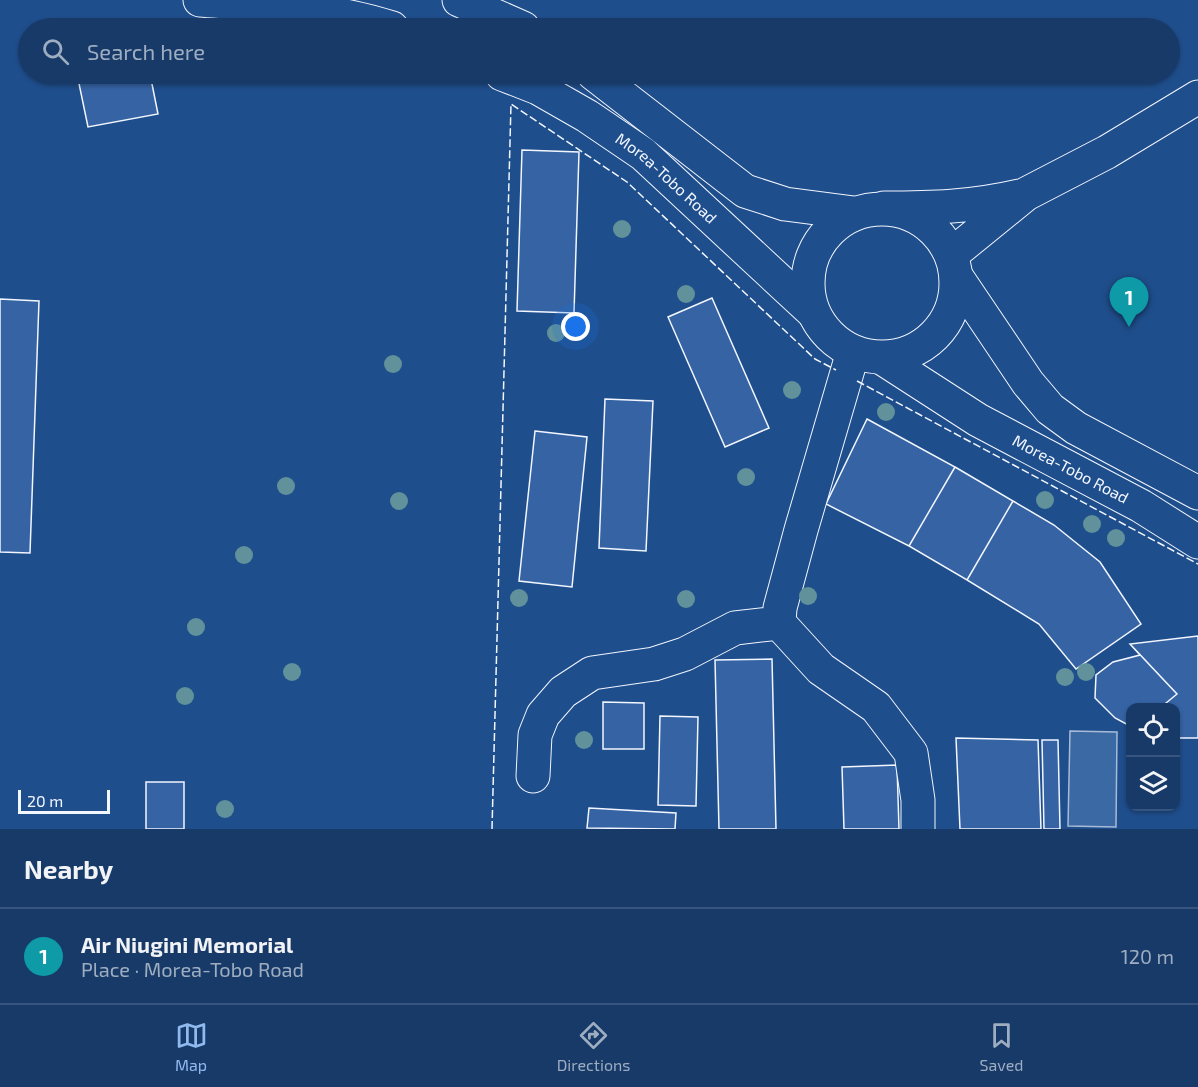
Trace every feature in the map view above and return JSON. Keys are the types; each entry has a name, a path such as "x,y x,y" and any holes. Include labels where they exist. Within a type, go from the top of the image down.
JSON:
{"main road":[{"path":"200,0 282,7 351,18"},
{"path":"459,0 500,18"},
{"name":"Morea-Tobo Road","path":"528,84 587,116 643,154 813,312"},
{"path":"607,84 745,191 785,204 912,214 935,231 954,267 1028,383 1050,409 1076,428 1198,493"},
{"path":"1026,194 954,267 950,313 934,337 910,353 868,355 829,336 813,312 807,283 813,254 829,229 869,211 948,208 991,203 1026,194 1107,152 1198,97"},
{"path":"868,355 801,530 782,599 779,623 821,669 876,707 911,753 918,800 918,829"},
{"name":"Morea-Tobo Road","path":"868,355 978,420 1141,506 1198,542"},
{"path":"533,776 535,735 543,715 563,692 592,673 654,664 685,654 735,628 779,623"}],"water":[{"path":"1070,731 1117,732 1116,827 1068,826"}],"building":[{"path":"79,84 152,84 158,114 88,127"},
{"path":"522,150 579,152 574,313 517,311"},
{"path":"712,298 769,428 725,447 668,317"},
{"path":"0,299 39,301 30,553 0,552"},
{"path":"605,399 653,401 646,551 599,548"},
{"path":"867,419 955,467 909,546 826,504"},
{"path":"535,431 587,437 572,587 519,581"},
{"path":"955,467 1013,501 967,580 909,546"},
{"path":"1013,501 1054,525 1100,562 1141,624 1076,669 1039,624 967,580"},
{"path":"1198,636 1198,738 1180,738 1180,703 1166,703 1177,694 1130,644"},
{"path":"1198,636 1198,738 1180,738 1180,703 1126,703 1126,724 1115,718 1095,698 1096,675 1113,662 1140,655 1130,644"},
{"path":"772,659 776,829 719,829 715,660"},
{"path":"603,702 644,703 644,749 603,749"},
{"path":"660,716 698,717 696,806 658,805"},
{"path":"956,738 1038,740 1041,829 960,829"},
{"path":"1042,740 1058,740 1060,829 1044,829"},
{"path":"897,765 899,829 844,829 842,767"},
{"path":"146,782 184,782 184,829 146,829"},
{"path":"589,808 676,813 675,829 587,828"}],"fence":[{"path":"492,829 511,104 627,182 815,359 836,370"},
{"path":"857,381 1198,564"}],"place":[{"name":"Air Niugini Memorial","path":"1129,327"}]}
